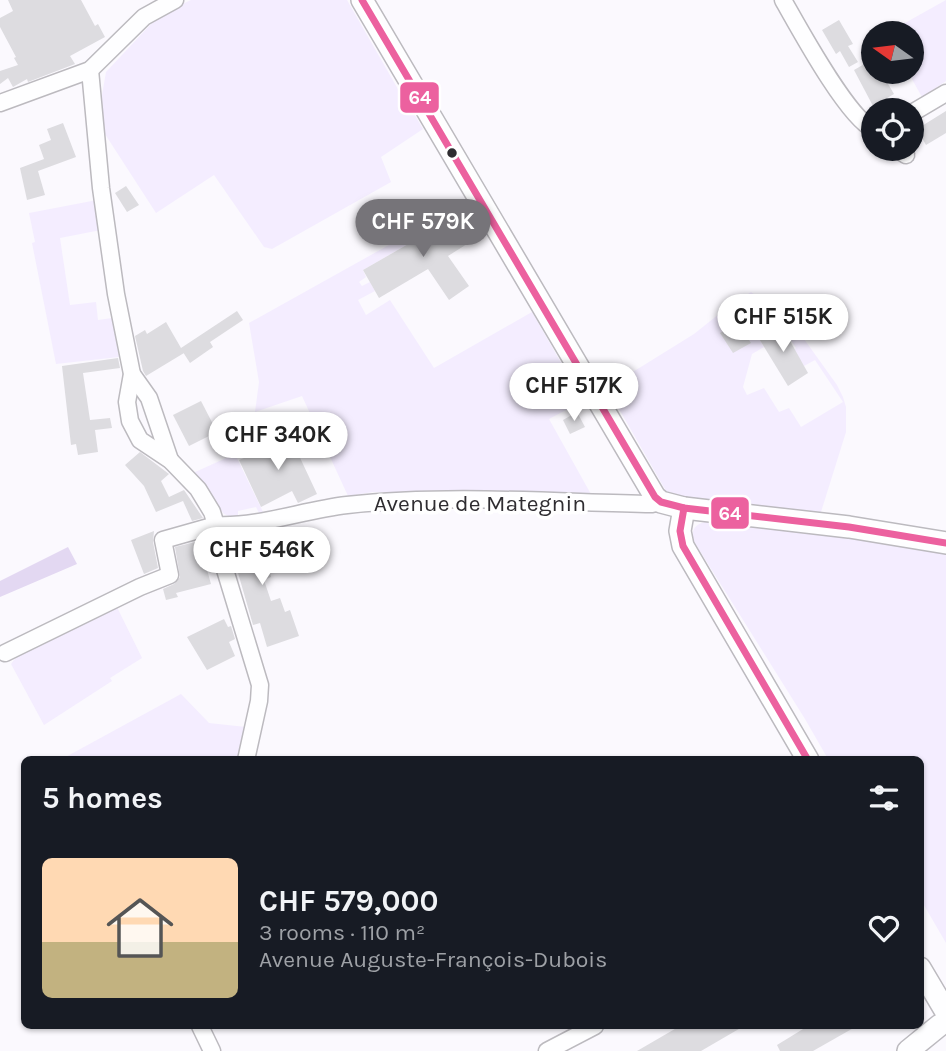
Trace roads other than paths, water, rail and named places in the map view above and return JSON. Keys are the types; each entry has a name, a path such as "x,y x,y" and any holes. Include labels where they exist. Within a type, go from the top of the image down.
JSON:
{"main road":[{"path":"362,0 649,489 661,502 684,508 826,524 946,543"},
{"path":"684,508 680,531 683,546 806,756"},
{"path":"924,977 945,1025 933,1051"},
{"path":"908,1051 945,1025"}],"street":[{"path":"0,103 90,70 144,17 175,0"},
{"path":"783,0 851,109 861,118"},
{"path":"90,70 101,188 116,294 132,374 128,411 136,435 146,445 170,460 198,489 212,512 219,550 260,685 247,756"},
{"path":"924,106 946,93"},
{"path":"132,374 149,398 170,460"},
{"name":"Avenue de Mategnin","path":"5,653 170,575 163,540 216,525 242,526 346,505 405,501 661,502"},
{"path":"201,1029 212,1051"},
{"path":"547,1051 589,1029"}]}
